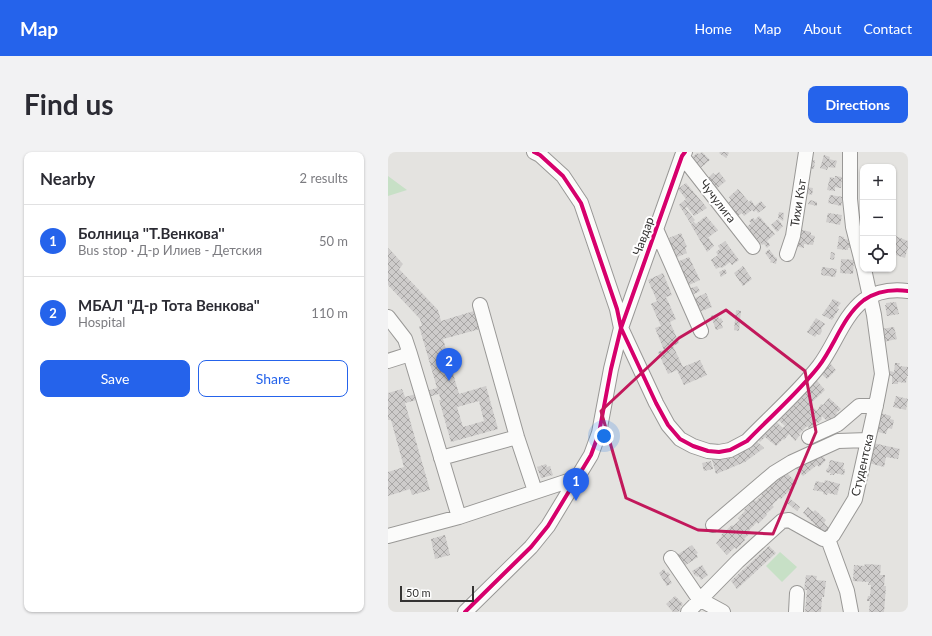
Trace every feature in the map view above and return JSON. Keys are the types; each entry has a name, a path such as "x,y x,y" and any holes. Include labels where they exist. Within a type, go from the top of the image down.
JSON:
{"street":[{"path":"534,152 540,155 563,176 581,202 617,309 621,328 656,403 668,425 680,439 693,446 719,452 736,448 746,441 808,379 830,350 858,306 880,292 894,290 908,291"},
{"name":"Тихи Кът","path":"787,254 793,236 806,152"},
{"path":"850,152 850,198 853,227 860,254"},
{"name":"Чавдар","path":"466,612 514,564 548,526 566,499 596,446 621,328 684,154"},
{"name":"Чучулига","path":"684,154 753,247"},
{"path":"656,229 701,331"},
{"name":"Студентска","path":"828,539 833,535 855,499 882,374 879,341 865,272"},
{"path":"480,305 517,437 535,491"},
{"path":"388,317 405,339 459,517"},
{"path":"388,361 410,354"},
{"path":"809,437 838,424 859,406 876,406"},
{"path":"441,458 517,437"},
{"path":"713,525 774,473 792,462 838,441 868,440"},
{"path":"388,536 459,517 577,478"},
{"path":"688,612 782,521 789,520 823,539 828,539 847,591 851,612"},
{"path":"671,558 699,600 723,612"},
{"path":"796,612 797,593"}],"highlighted area":[{"path":"726,310 805,371 816,432 773,534 698,530 626,498 601,411 679,338"}],"green space":[{"path":"388,176 407,190 388,196"},
{"path":"780,552 797,567 782,582 766,566"}],"building":[{"path":"702,152 710,160 699,169 691,158 697,153 699,154"},
{"path":"719,153 729,153 726,158"},
{"path":"824,155 830,157 829,159 837,161 835,168 828,167 827,170 820,168"},
{"path":"810,160 815,160 814,169 810,168"},
{"path":"719,172 726,181 716,189 708,178 713,173 715,175"},
{"path":"835,176 842,177 841,188 835,187 835,191 827,190 830,177 835,178"},
{"path":"686,183 707,208 694,216 687,207 685,208 695,220 691,224 679,205 686,199 678,189"},
{"path":"806,187 813,188 812,195 805,193"},
{"path":"738,189 749,202 751,200 755,206 761,201 766,207 758,213 756,210 754,212 752,210 744,216 742,213 734,219 728,203 731,200 729,197"},
{"path":"830,195 843,197 841,206 828,203"},
{"path":"810,200 817,202 817,206 808,204"},
{"path":"779,212 784,213 783,221 778,218"},
{"path":"828,213 842,215 840,225 826,222"},
{"path":"706,216 718,230 708,237 714,246 707,252 691,225 694,222 696,224"},
{"path":"759,216 775,234 767,241 770,245 767,248 764,244 762,245 747,227 751,223 749,221 753,218 755,220"},
{"path":"778,219 783,226 777,232 771,225"},
{"path":"802,230 811,232 811,235 815,236 813,245 804,244 804,248 795,246 796,240 800,240"},
{"path":"681,233 687,247 685,248 687,253 675,258 668,240 670,239 669,238"},
{"path":"839,236 849,240 848,243 851,243 851,248 848,248 848,250 837,249"},
{"path":"896,236 908,241 905,258 896,255"},
{"path":"725,241 739,260 732,265 730,262 722,268 720,267 716,269 711,260 718,255 716,252 720,249 718,246"},
{"path":"388,248 403,264 399,269 438,310 441,321 474,311 480,329 443,339 459,394 486,386 498,429 451,442 439,400 441,400 439,394 405,403 430,490 412,495 410,489 388,496 388,472 404,467 391,420 388,420 388,393 402,389 405,397 437,388 419,326 422,326 420,319 388,285","holes":["479,401 484,421 463,427 457,407"]},
{"path":"769,249 777,258 776,264 770,262 771,261 765,253"},
{"path":"831,252 835,253 834,260 830,259"},
{"path":"689,257 700,280 687,286 677,262"},
{"path":"841,259 854,260 853,274 840,273"},
{"path":"743,266 752,279 743,286 734,273"},
{"path":"822,267 837,269 835,277 821,275"},
{"path":"725,269 727,273 721,277 719,272"},
{"path":"663,273 672,295 666,297 676,319 670,322 679,343 673,346 683,367 700,360 707,375 684,385 677,370 668,374 658,352 664,350 655,328 661,326 651,304 657,301 648,280"},
{"path":"697,286 700,291 692,295 689,289"},
{"path":"706,293 712,307 699,312 693,299"},
{"path":"833,299 841,303 832,320 822,315"},
{"path":"896,302 899,314 887,316 886,303"},
{"path":"736,310 741,311 739,331 734,330"},
{"path":"717,314 719,319 721,318 723,322 721,323 723,328 716,330 711,316"},
{"path":"816,318 825,324 821,329 822,331 820,335 817,334 815,337 807,332"},
{"path":"894,327 897,339 883,342 881,329"},
{"path":"829,362 836,370 827,379 819,372"},
{"path":"895,363 900,363 899,366 908,367 906,383 898,382 898,384 892,384 892,376 890,376 890,371 894,372"},
{"path":"815,379 825,390 810,404 817,411 821,404 823,405 829,398 841,409 829,423 822,416 822,419 810,429 807,426 799,434 800,435 795,441 789,434 776,446 765,437 760,442 753,436 771,417 783,428 785,426 774,416"},
{"path":"896,396 908,399 906,410 893,407"},
{"path":"877,412 891,416 890,419 894,420 892,429 888,428 886,434 874,431"},
{"path":"754,439 764,448 745,462 716,474 712,460 722,457"},
{"path":"873,443 900,449 898,459 886,457 884,467 869,463"},
{"path":"819,452 826,460 819,467 817,465 803,476 796,468"},
{"path":"830,460 844,463 844,475 835,473 834,475 830,475 831,473 826,472"},
{"path":"711,461 713,469 704,471 702,463"},
{"path":"546,464 547,467 550,466 553,475 541,478 537,467"},
{"path":"785,471 797,483 781,499 779,498 772,505 774,507 766,514 767,515 749,530 751,532 744,539 745,540 727,555 716,543 722,536 721,535 740,520 738,518 745,511 744,510 754,500 756,501 762,495 760,493"},
{"path":"825,480 840,484 837,495 828,493 827,495 823,494 824,492 813,490 816,481 824,483"},
{"path":"790,499 800,507 797,511 787,503"},
{"path":"808,507 813,512 815,510 826,520 824,523 829,528 825,534 803,513"},
{"path":"445,535 450,555 435,559 431,539"},
{"path":"692,545 698,553 696,554 698,557 681,568 674,557"},
{"path":"769,546 776,553 737,589 731,581"},
{"path":"865,564 881,565 880,575 885,575 884,586 886,586 884,612 869,612 870,601 867,601 868,596 870,596 871,585 868,585 869,582 853,581 854,565 864,566"},
{"path":"702,565 708,575 701,580 699,576 695,576 692,571"},
{"path":"664,569 666,573 668,572 670,575 668,576 672,583 667,586 659,573"},
{"path":"806,575 817,576 816,580 826,581 824,597 822,597 821,612 805,612 807,590 804,590"},
{"path":"675,596 683,604 678,612 673,612 666,604"}],"cycle path":[{"path":"534,152 540,155 563,176 581,203 617,309 621,328 656,403 668,425 680,439 693,446 708,451 719,452 730,450 747,441 811,376 825,358 850,314 864,300 880,293 897,290 908,291"},
{"path":"465,612 531,547 548,526 591,455 599,433 611,369 621,328 682,156 685,152"}],"place":[{"name":"МБАЛ \"Д-р Тота Венкова\"","path":"449,381"},
{"name":"Болница ''Т.Венкова''","path":"576,501"}]}
